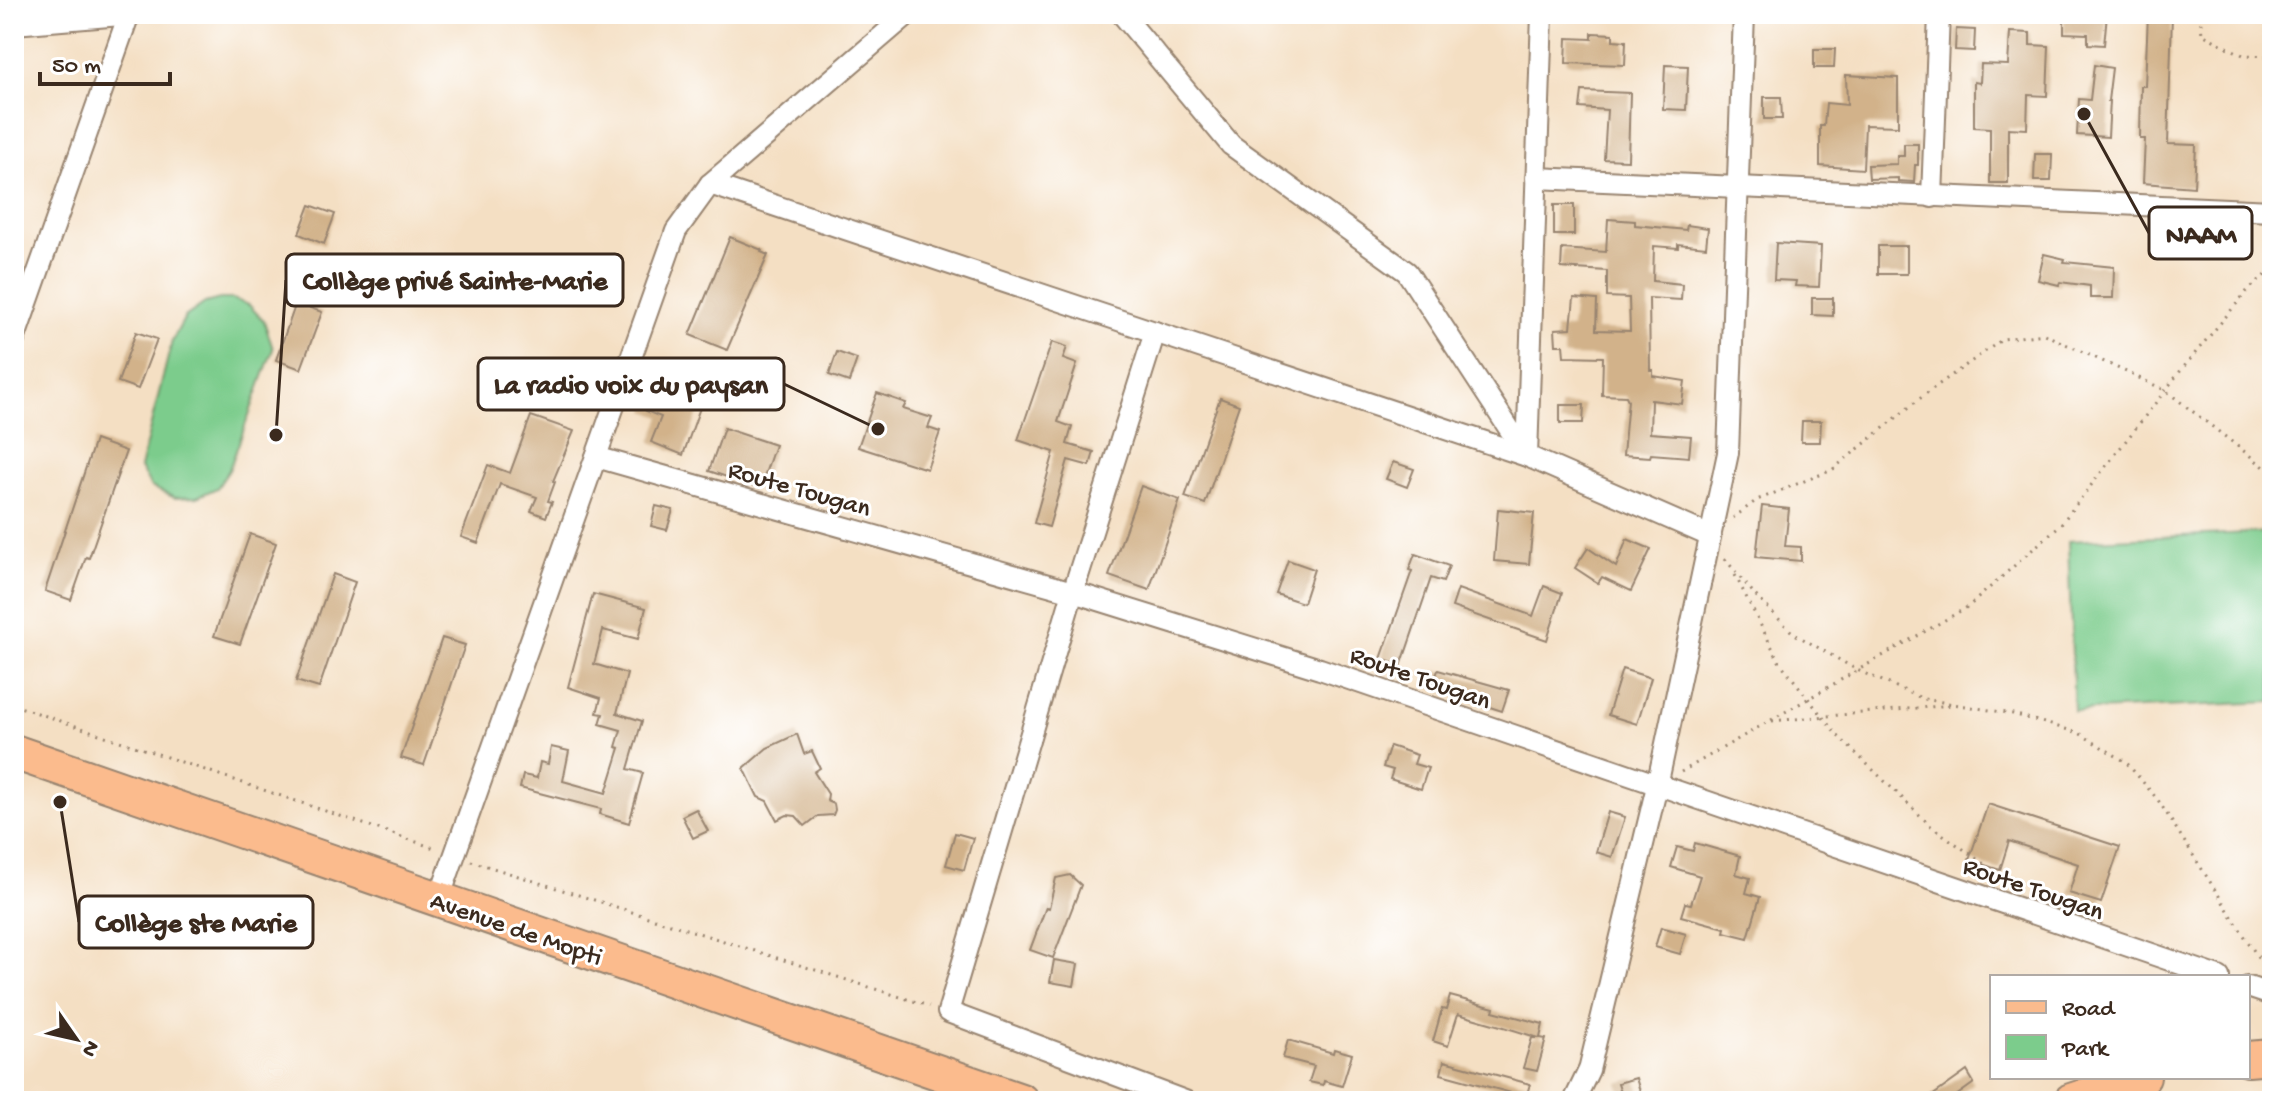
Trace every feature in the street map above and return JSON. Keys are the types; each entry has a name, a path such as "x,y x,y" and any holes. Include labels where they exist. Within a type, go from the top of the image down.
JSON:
{"main road":[{"name":"Avenue de Mopti","path":"14,752 1021,1101"},
{"path":"2250,1059 2272,1057"},
{"path":"2071,1101 2137,1079"}],"street":[{"path":"14,24 130,14 14,340"},
{"path":"439,899 676,231 710,184 908,14"},
{"path":"1122,14 1231,145 1407,272 1527,456"},
{"path":"1527,456 1542,14"},
{"path":"1574,1101 1589,1070 1657,786 1728,453 1744,14"},
{"path":"1932,197 1939,14"},
{"path":"1536,178 2272,211"},
{"path":"710,184 1527,456 1710,536"},
{"path":"1155,332 1073,592 948,1012 1185,1101"},
{"name":"Route Tougan","path":"596,457 1073,592 1320,669 2213,975"},
{"path":"2250,988 2272,995"}],"path":[{"path":"2200,14 2202,34 2243,55 2272,56"},
{"path":"1657,786 1969,606 2060,525 2165,390 2248,290 2272,269"},
{"path":"2023,892 1931,826 1836,734 1779,661 1733,572 1710,536 1757,500 1832,470 1928,392 2003,339 2044,334 2165,390 2272,473"},
{"path":"1733,572 1793,633 1857,670 1924,699 2013,714 2079,733 2126,762 2158,800 2272,979"},
{"path":"14,705 454,855 948,1012"},
{"path":"1769,721 1960,705"}],"green space":[{"path":"233,299 249,305 264,321 273,349 229,470 217,488 197,497 175,498 151,487 140,468 172,341 185,317 205,303"},
{"path":"2272,532 2272,702 2074,711 2068,541"}],"building":[{"path":"2064,14 2107,14 2104,45 2088,44 2088,34 2064,33"},
{"path":"2148,14 2172,15 2168,144 2196,145 2194,187 2143,183 2145,139 2140,139 2141,86 2145,86"},
{"path":"1956,29 1975,30 1974,51 1955,50"},
{"path":"2010,32 2030,33 2030,45 2049,46 2047,96 2028,95 2027,129 2008,128 2008,183 1990,183 1990,128 1974,127 1974,82 1980,83 1981,64 2008,65"},
{"path":"1592,33 1613,34 1613,40 1626,41 1625,65 1566,63 1567,38 1592,39"},
{"path":"1814,49 1835,49 1834,68 1814,68"},
{"path":"1665,65 1688,66 1686,110 1663,109"},
{"path":"2094,65 2112,68 2108,137 2077,135 2079,99 2090,100"},
{"path":"1846,75 1898,78 1898,126 1865,125 1863,169 1820,166 1820,126 1824,126 1826,103 1847,105"},
{"path":"1582,91 1630,93 1628,160 1604,159 1607,110 1580,108"},
{"path":"1764,97 1781,97 1782,119 1764,119"},
{"path":"1904,144 1918,144 1914,182 1898,181 1898,178 1869,179 1868,165 1897,164 1897,156 1904,156"},
{"path":"2035,154 2052,154 2051,181 2034,181"},
{"path":"310,205 335,214 324,244 299,234"},
{"path":"1554,205 1574,205 1574,235 1554,235"},
{"path":"1608,219 1686,230 1687,225 1708,228 1706,247 1678,244 1678,248 1654,246 1653,281 1682,284 1681,300 1649,298 1650,370 1653,370 1653,376 1685,381 1682,404 1651,400 1650,433 1691,436 1689,457 1623,455 1628,400 1626,396 1602,395 1603,357 1564,356 1563,345 1556,345 1555,329 1571,328 1574,298 1597,300 1596,330 1630,331 1629,298 1607,297 1607,271 1561,268 1562,249 1606,252"},
{"path":"730,237 768,255 727,350 690,335"},
{"path":"1776,243 1821,246 1819,287 1795,286 1796,281 1774,280"},
{"path":"1878,246 1907,246 1907,274 1878,274"},
{"path":"2044,254 2065,259 2064,262 2114,267 2113,298 2090,298 2090,286 2060,282 2059,285 2038,280"},
{"path":"1812,298 1833,298 1833,316 1812,315"},
{"path":"296,303 322,312 301,369 276,360"},
{"path":"136,332 157,339 138,389 118,382"},
{"path":"1052,342 1067,347 1063,359 1077,364 1058,422 1072,427 1067,444 1094,452 1090,466 1068,460 1049,527 1034,523 1054,452 1018,440"},
{"path":"837,352 857,359 849,382 829,375"},
{"path":"661,371 707,388 683,455 651,442 661,417 646,411"},
{"path":"877,393 906,403 903,409 932,418 928,428 940,432 927,469 858,447"},
{"path":"1220,398 1239,405 1205,504 1185,497"},
{"path":"1560,405 1584,405 1583,423 1560,423"},
{"path":"531,416 574,431 553,481 548,501 552,502 546,517 531,511 537,497 500,484 478,543 461,537 488,465 510,473"},
{"path":"1802,421 1821,421 1820,442 1801,442"},
{"path":"724,428 775,445 760,488 709,471"},
{"path":"95,440 126,451 71,600 45,591"},
{"path":"1393,462 1414,469 1407,487 1386,479"},
{"path":"1141,486 1180,500 1149,590 1109,576"},
{"path":"656,506 673,510 667,530 651,526"},
{"path":"1762,506 1789,509 1785,546 1801,547 1801,561 1756,557"},
{"path":"1498,509 1534,513 1529,564 1494,561"},
{"path":"250,534 276,543 240,644 214,636"},
{"path":"1627,539 1651,549 1631,591 1602,577 1598,583 1575,568 1588,548 1616,567"},
{"path":"1415,554 1449,566 1443,582 1431,578 1401,666 1381,659"},
{"path":"1288,560 1314,569 1303,603 1276,594"},
{"path":"333,574 355,582 319,688 296,681"},
{"path":"1544,586 1562,593 1547,640 1452,607 1458,589 1533,616"},
{"path":"593,594 646,608 638,639 603,630 594,664 627,674 617,713 642,721 628,769 643,773 629,823 600,814 601,809 520,788 523,775 537,778 540,762 548,764 551,747 569,751 563,781 606,793 620,748 616,747 621,730 600,724 603,714 597,713 601,698 568,687"},
{"path":"442,638 465,645 424,765 401,758"},
{"path":"1622,669 1651,678 1637,724 1608,715"},
{"path":"1438,670 1509,690 1502,711 1432,688"},
{"path":"797,734 804,754 812,751 820,768 814,772 828,794 827,801 834,804 835,810 833,815 818,816 805,826 796,816 787,815 777,820 767,801 758,797 744,768 767,748"},
{"path":"1390,746 1417,755 1414,764 1428,768 1421,789 1390,779 1393,770 1383,767"},
{"path":"1988,804 2120,847 2101,903 2069,893 2078,864 2009,841 2000,870 1969,860"},
{"path":"696,809 708,831 693,838 682,816"},
{"path":"1608,812 1625,817 1612,857 1596,852"},
{"path":"955,833 973,838 964,870 946,865"},
{"path":"1695,843 1740,856 1736,874 1750,878 1746,893 1760,897 1748,938 1681,916 1685,903 1691,904 1700,876 1671,867 1677,847 1693,851"},
{"path":"1070,875 1081,885 1053,958 1030,950 1046,907 1049,908 1056,878"},
{"path":"1661,927 1686,934 1680,954 1655,947"},
{"path":"1054,960 1078,964 1074,986 1050,982"},
{"path":"1450,996 1543,1024 1540,1038 1546,1039 1537,1071 1523,1068 1532,1038 1539,1038 1504,1027 1458,1014 1448,1046 1433,1041 1442,1009 1446,1010"},
{"path":"1288,1040 1333,1053 1334,1049 1352,1054 1342,1086 1324,1081 1323,1085 1309,1082 1314,1066 1283,1058"},
{"path":"1444,1061 1530,1084 1526,1097 1441,1074"},
{"path":"1967,1071 1974,1083 1949,1101 1925,1101"},
{"path":"1636,1078 1643,1101 1624,1101 1618,1083"}],"place":[{"name":"NAAM","path":"2084,114"},
{"name":"La radio voix du paysan","path":"878,429"},
{"name":"Collège privé Sainte-Marie","path":"276,435"},
{"name":"Collège ste Marie","path":"60,802"}]}
